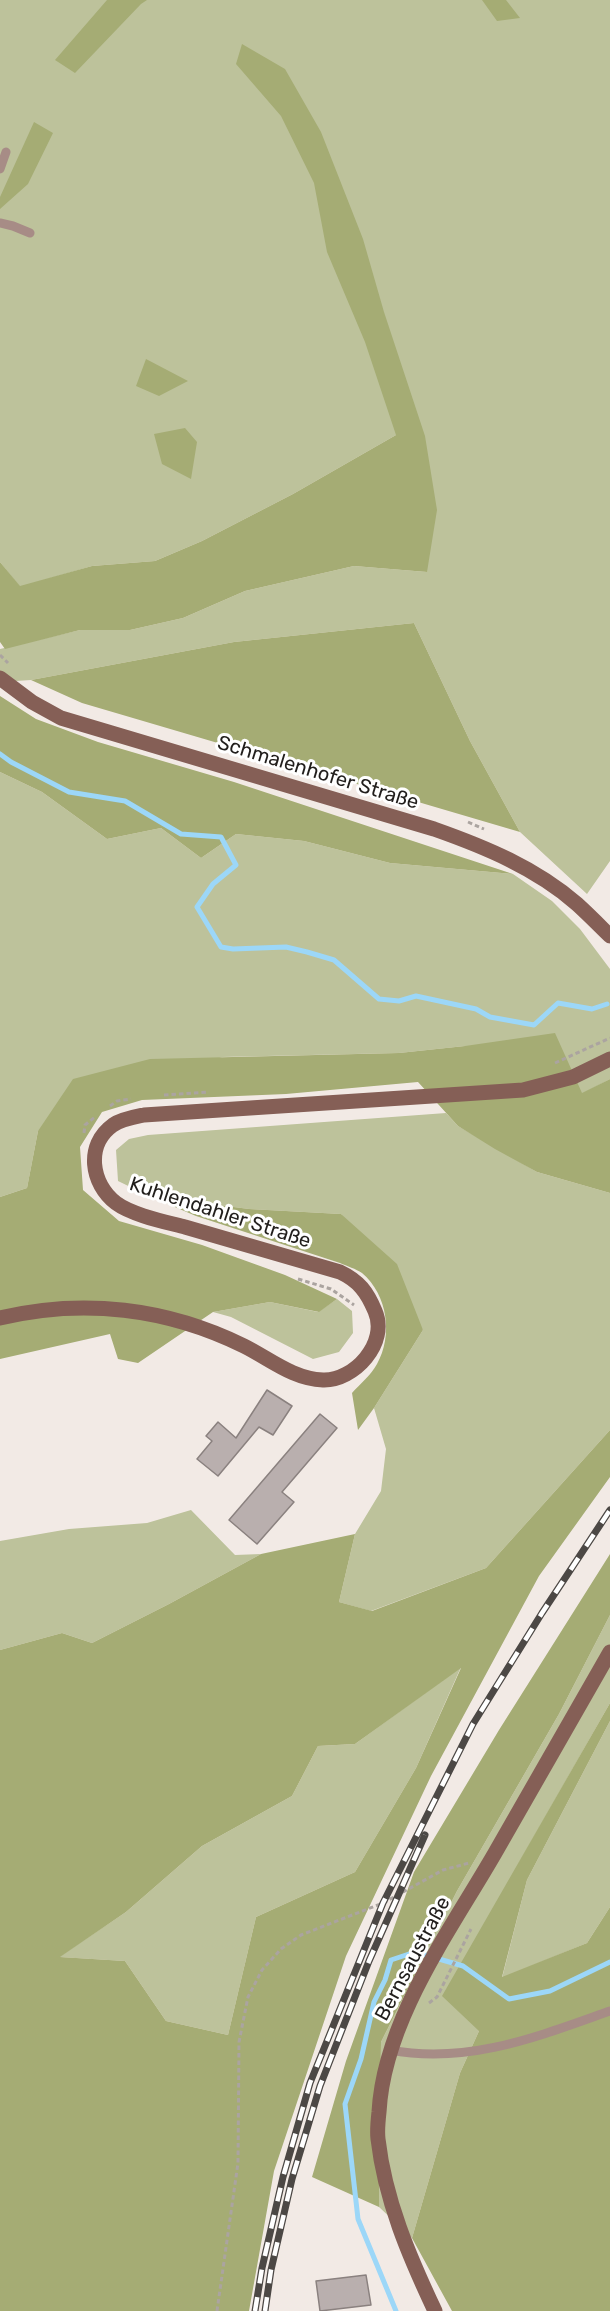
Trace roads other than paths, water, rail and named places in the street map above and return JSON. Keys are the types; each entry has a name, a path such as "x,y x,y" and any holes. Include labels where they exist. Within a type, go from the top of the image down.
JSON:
{"main road":[{"name":"Schmalenhofer Straße","path":"0,678 7,685 61,718 434,829 482,846 527,869 576,902 610,936"},
{"name":"Kuhlendahler Straße","path":"0,1318 30,1310 64,1307 133,1310 186,1323 211,1332 307,1379 325,1380 345,1376 360,1366 373,1346 377,1331 378,1317 364,1289 355,1279 340,1272 118,1205 104,1191 95,1171 94,1157 97,1145 104,1135 114,1125 128,1118 144,1115 523,1090 573,1077 610,1059"},
{"name":"Bernsaustraße","path":"435,2311 403,2242 388,2190 377,2138 380,2099 390,2050 407,2010 440,1946 610,1652"}],"lane":[{"path":"0,169 6,152"},
{"path":"0,223 30,233"},
{"path":"390,2050 405,2053 443,2054 482,2050 519,2043 610,2011"}],"waterway":[{"path":"0,754 69,792 125,801 181,834 221,837 236,865 213,884 197,907 221,947 233,949 286,947 307,952 334,960 379,999 399,1001 416,996 476,1009 490,1017 534,1025 558,1003 592,1009 607,1004"},
{"path":"396,2311 358,2219 345,2104 361,2059 374,2002 385,1980 391,1960 415,1952 463,1966 509,1999 550,1991 610,1962"}],"railway":[{"path":"255,2311 262,2268 283,2177 310,2083 383,1903 473,1724 610,1510"},
{"path":"265,2311 271,2270 292,2179 320,2086 369,1961 425,1835"}]}
